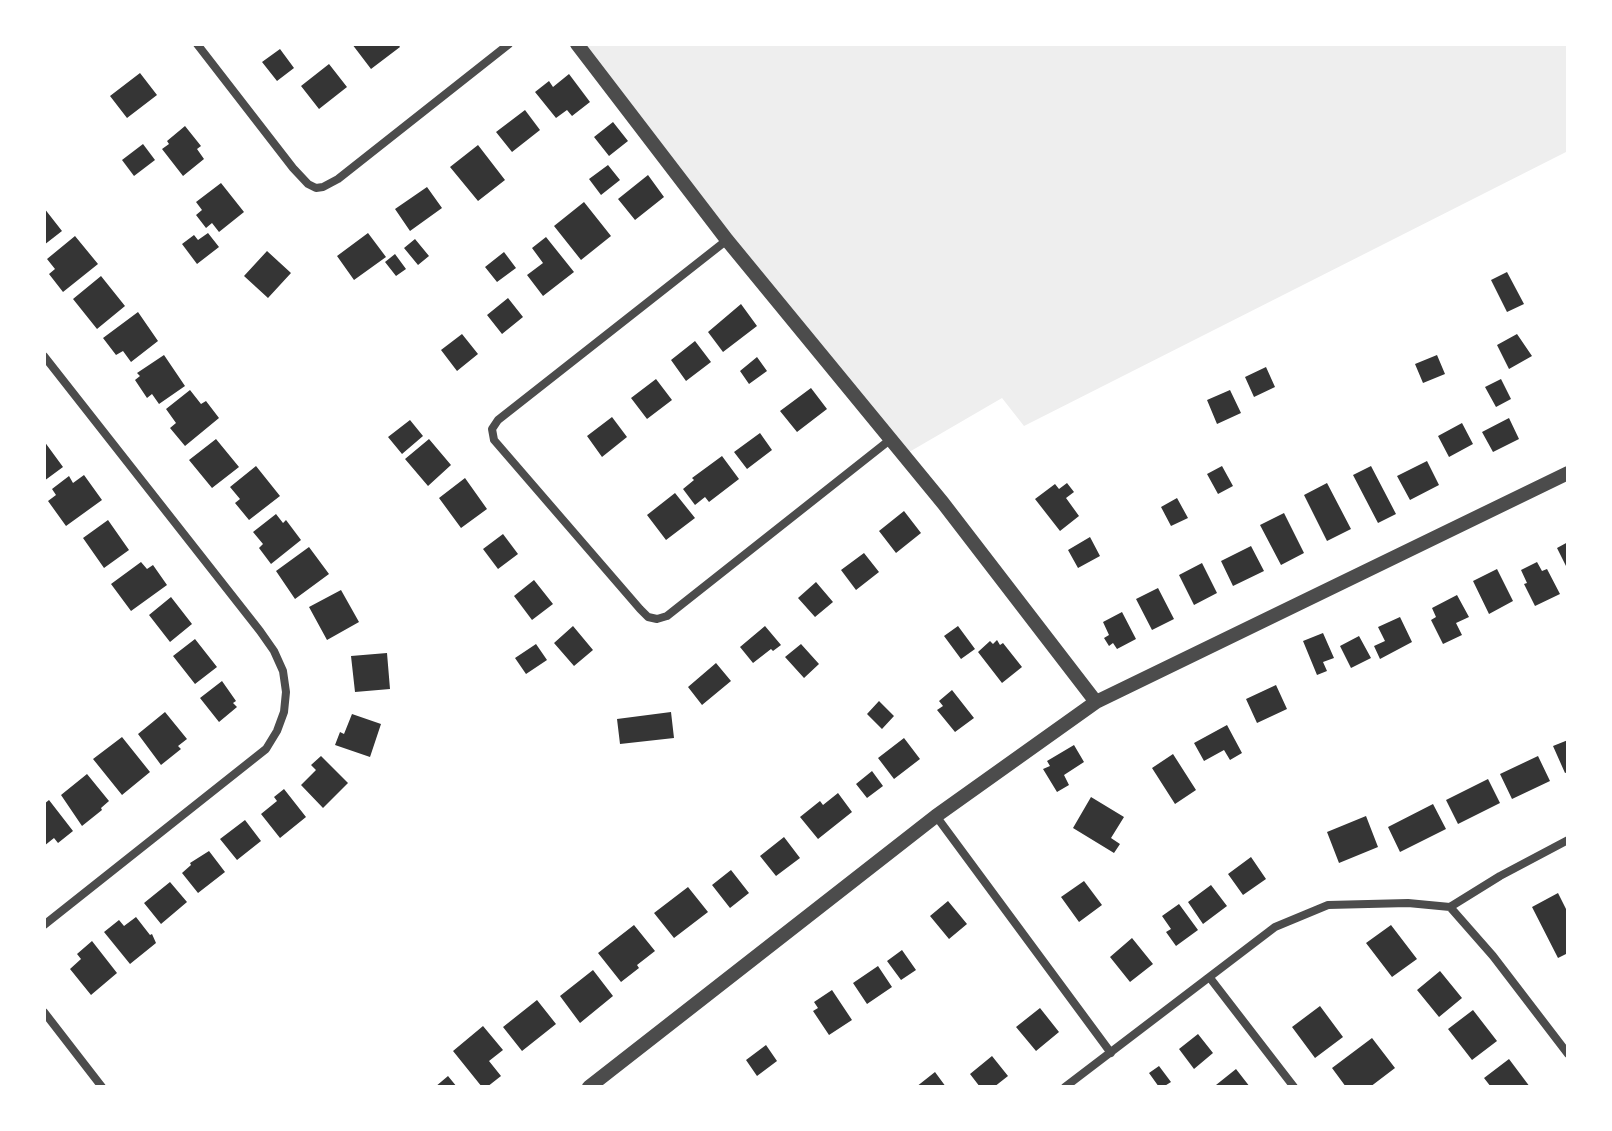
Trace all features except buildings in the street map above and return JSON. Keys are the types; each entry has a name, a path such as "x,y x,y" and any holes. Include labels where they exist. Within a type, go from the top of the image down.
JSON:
{"street":[{"path":"197,44 293,168 316,188 338,179 509,44"},
{"path":"577,44 727,240 891,439 1096,702"},
{"path":"727,240 498,420 492,429 494,440 645,615 657,619 667,616 891,439"},
{"path":"44,356 260,631 283,671 286,692 284,712 266,749 44,925"},
{"path":"589,1087 936,816 1096,702 1568,473"},
{"path":"936,816 1111,1053"},
{"path":"1065,1087 1275,927 1328,905 1408,903 1450,907 1568,840"},
{"path":"1450,907 1493,956 1568,1054"},
{"path":"1210,978 1294,1087"},
{"path":"44,1012 102,1087"}],"shaded area":[{"path":"576,44 1568,44 1568,151 1024,426 1002,398 904,455"}]}
